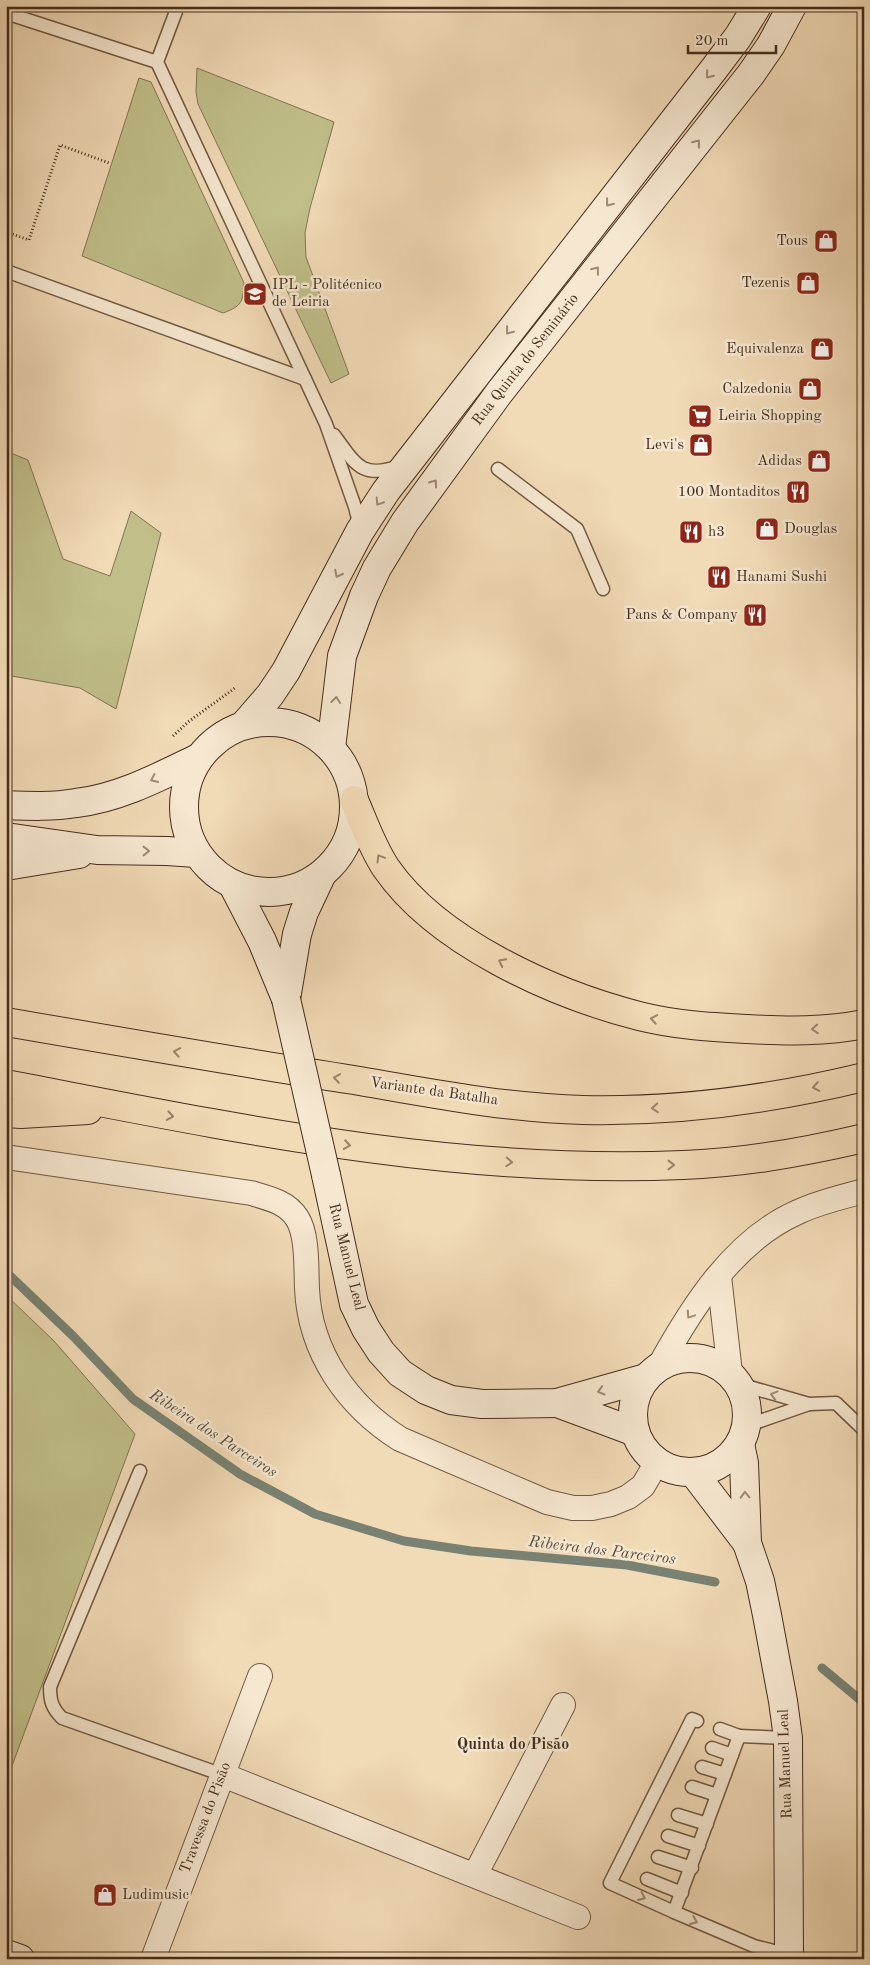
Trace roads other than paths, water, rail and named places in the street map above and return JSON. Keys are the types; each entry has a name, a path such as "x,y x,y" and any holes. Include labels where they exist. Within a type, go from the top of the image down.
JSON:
{"highway":[{"path":"354,800 374,849 386,869 405,891 428,913 458,936 492,958 538,980 607,1007 639,1016 682,1024 770,1030 812,1030 864,1024"},
{"name":"Variante da Batalha","path":"6,1022 470,1099 583,1110 648,1109 718,1103 864,1077"},
{"path":"6,1084 286,1136 462,1160 579,1165 684,1165 747,1160 818,1149 864,1138"},
{"path":"6,1114 122,1107"}],"main road":[{"name":"Rua Quinta do Seminário","path":"244,725 270,695 286,671 360,531 406,464 714,70 738,37 757,6"},
{"name":"Rua Quinta do Seminário","path":"330,748 344,648 377,568 405,522 500,393 751,74 775,39 792,6"},
{"path":"267,722 290,724 312,734 330,748 346,772 354,800 352,829 340,855 321,876 293,890 278,893 247,890 233,885 219,877 206,866 196,853 186,830 183,805 187,781 198,758 211,744 226,733 244,725 267,722"},
{"path":"6,805 53,806 110,796 157,778 198,758"},
{"path":"6,837 97,850 196,853"},
{"path":"6,866 97,850"},
{"name":"Rua Manuel Leal","path":"286,999 297,934 304,912 321,876"},
{"name":"Rua Manuel Leal","path":"233,885 262,941 286,999 354,1304 366,1329 381,1352 400,1373 426,1390 451,1400 482,1404 557,1403 653,1372 677,1358 696,1358 714,1362 734,1379 745,1397 747,1412 743,1435 747,1543 760,1581 783,1701 788,1738 789,1957"},
{"path":"653,1372 636,1394 633,1413 635,1432 644,1449 657,1462 674,1470 693,1472 712,1468 728,1458 743,1435"},
{"name":"Rua Manuel Leal","path":"557,1403 635,1432"},
{"name":"Rua Manuel Leal","path":"693,1472 747,1543"},
{"path":"6,1954 20,1959"}],"street":[{"path":"6,1156 251,1193 286,1206 297,1217 302,1228 312,1327 322,1354 348,1396 379,1425 400,1438 547,1502 573,1508 592,1508 611,1504 628,1497 643,1486 657,1462"},
{"path":"653,1372 719,1276 751,1242 782,1220 814,1205 864,1191"},
{"path":"719,1276 734,1379"},
{"name":"Travessa do Pisão","path":"153,1959 260,1676"},
{"path":"475,1875 563,1705"},
{"path":"223,1775 578,1917"}],"lane":[{"path":"178,6 157,62 326,424 355,507 360,531"},
{"path":"6,13 157,62"},
{"path":"6,271 305,379"},
{"path":"326,424 353,460 365,470 384,472 406,464"},
{"path":"498,469 577,529 603,589"},
{"path":"734,1379 809,1404 836,1403 864,1430"},
{"path":"743,1435 809,1404"},
{"path":"140,1471 50,1687 50,1702 54,1710 62,1718 223,1775"},
{"path":"697,1721 692,1719 686,1739 622,1869 610,1882 754,1946 789,1957"},
{"path":"720,1729 739,1736 788,1738"},
{"path":"674,1912 692,1868 739,1736"},
{"path":"712,1748 732,1755"},
{"path":"702,1767 725,1774"},
{"path":"692,1787 717,1795"},
{"path":"678,1815 707,1824"},
{"path":"668,1836 700,1846"},
{"path":"658,1856 692,1868"},
{"path":"647,1879 682,1893"}],"waterway":[{"name":"Ribeira dos Parceiros","path":"6,1272 73,1336 133,1399 240,1474 315,1514 404,1541 471,1551 627,1565 715,1582"},
{"name":"Ribeira dos Parceiros","path":"822,1668 864,1703"}],"place":[{"name":"Tous","path":"826,241"},
{"name":"Tezenis","path":"808,283"},
{"name":"IPL - Politécnico de Leiria","path":"255,294"},
{"name":"Equivalenza","path":"822,349"},
{"name":"Calzedonia","path":"810,389"},
{"name":"Leiria Shopping","path":"700,416"},
{"name":"Levi's","path":"701,445"},
{"name":"Adidas","path":"819,461"},
{"name":"100 Montaditos","path":"798,492"},
{"name":"Douglas","path":"767,529"},
{"name":"h3","path":"691,532"},
{"name":"Hanami Sushi","path":"719,577"},
{"name":"Pans & Company","path":"755,615"},
{"name":"Ludimusic","path":"105,1895"}],"district":[{"name":"Quinta do Pisão","path":"513,1745"}]}
